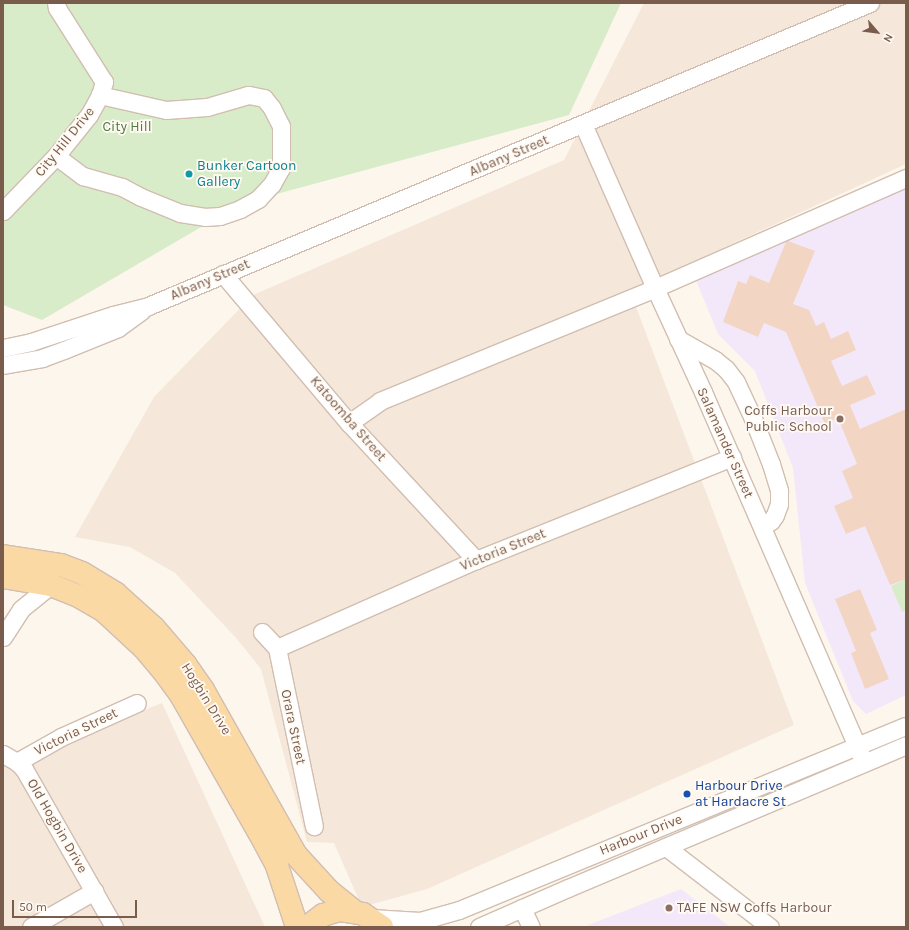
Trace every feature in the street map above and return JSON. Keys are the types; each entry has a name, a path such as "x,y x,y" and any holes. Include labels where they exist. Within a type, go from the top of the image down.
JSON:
{"main road":[{"name":"Hogbin Drive","path":"3,556 54,563 82,573 115,593 154,628 185,664 203,690 296,855 329,891 369,919"},
{"name":"Hogbin Drive","path":"3,577 51,585 80,597 104,611 144,648 165,673 185,701 265,843 277,866 297,927"},
{"path":"307,927 323,915 338,910 369,919"}],"street":[{"path":"56,3 57,8 102,88 166,110 207,107 248,95 264,98 272,108 282,126 282,168 272,184 258,199 220,216 205,217 180,213 141,197 122,187 82,176 56,156"},
{"name":"Albany Street","path":"3,348 31,342 113,315 148,306 870,3"},
{"name":"City Hill Drive","path":"3,211 56,156 90,115 102,88"},
{"name":"Salamander Street","path":"583,124 762,526 864,762"},
{"path":"350,423 380,401 655,288 906,178"},
{"name":"Katoomba Street","path":"224,274 350,423 476,560"},
{"name":"Albany Street","path":"3,365 42,358 64,350 118,328 148,306"},
{"path":"678,339 715,360 726,369 736,382 752,416 771,464 779,491 779,504 775,515 771,521 762,526"},
{"name":"Victoria Street","path":"276,648 476,560 732,458"},
{"path":"3,637 21,609 51,585"},
{"name":"Orara Street","path":"262,632 276,648 314,826"},
{"name":"Victoria Street","path":"10,758 137,703"},
{"name":"Harbour Drive","path":"369,919 420,921 459,910 906,726"},
{"name":"Harbour Drive","path":"479,927 906,745"},
{"name":"Old Hogbin Drive","path":"10,758 24,769 114,927"},
{"path":"666,846 770,927"},
{"path":"31,927 94,891"},
{"path":"522,908 531,927"}],"shaded area":[{"path":"644,3 906,3 906,164 630,291 794,725 427,889 362,907 334,843 307,842 261,669 237,639 175,573 130,547 75,537 154,397 253,295 564,160"},
{"name":"Coffs Harbour Public School","path":"906,187 906,695 866,714 853,701 805,583 793,468 755,371 718,334 695,278"},
{"path":"162,703 265,927 3,927 3,766"},
{"name":"TAFE NSW Coffs Harbour","path":"681,889 730,927 583,927"}],"green space":[{"name":"City Hill","path":"3,3 621,3 569,115 258,199 220,216 42,320 3,305"},
{"path":"906,579 906,610 902,612 891,586"}],"building":[{"path":"788,241 815,251 793,304 809,310 816,326 824,322 831,339 848,331 856,350 831,361 842,386 867,375 876,394 850,405 860,429 906,409 906,579 890,585 865,526 846,534 834,506 853,498 842,471 857,464 838,418 825,424 786,332 764,323 758,337 723,322 738,281 746,284 750,275 769,283 786,242"},
{"path":"860,589 877,630 870,633 889,679 865,689 851,653 856,651 835,599"}],"place":[{"name":"Bunker Cartoon Gallery","path":"189,174"},
{"name":"Coffs Harbour Public School","path":"840,419"},
{"name":"Harbour Drive at Hardacre St","path":"687,794"},
{"name":"TAFE NSW Coffs Harbour","path":"669,908"}]}
